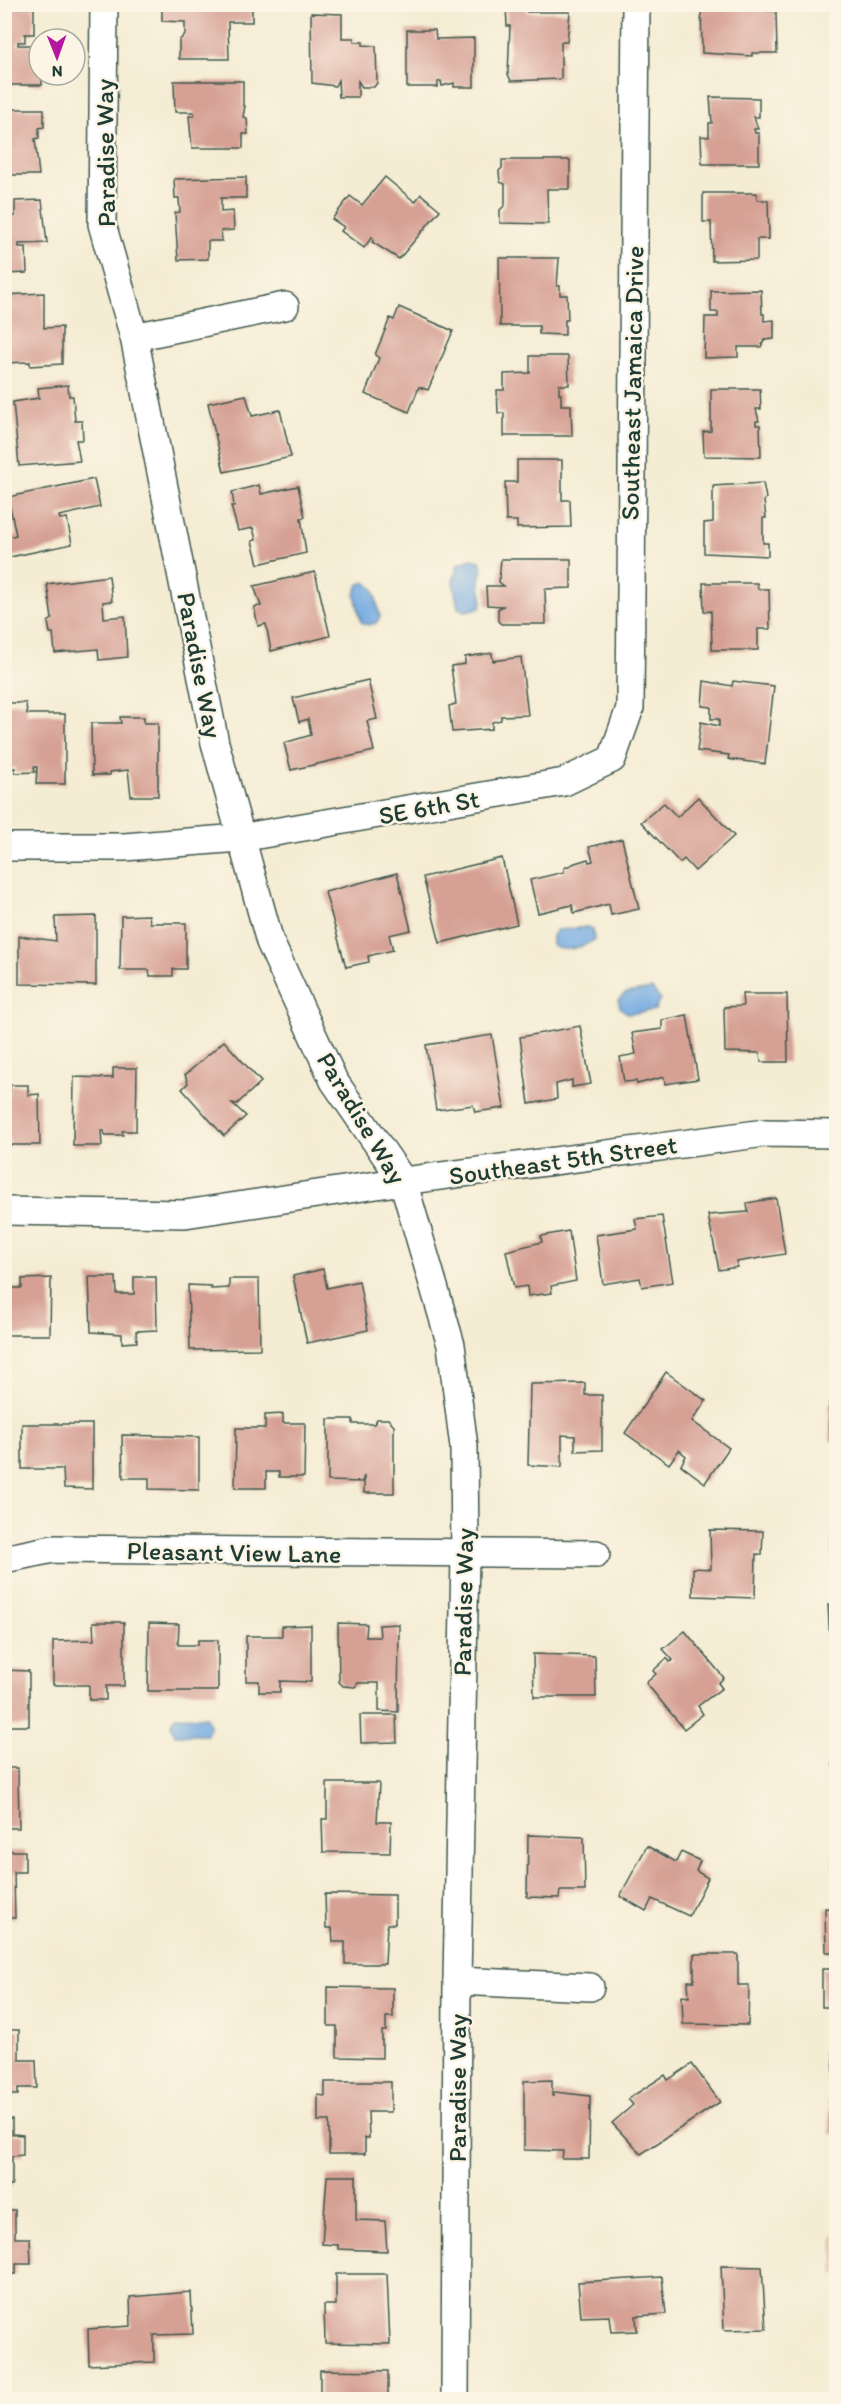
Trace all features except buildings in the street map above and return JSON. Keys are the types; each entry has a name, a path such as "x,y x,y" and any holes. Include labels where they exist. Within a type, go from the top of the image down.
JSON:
{"street":[{"name":"Paradise Way","path":"104,4 102,224 134,337 215,742 270,942 334,1082 403,1181 451,1345 464,1447 465,1555 457,1981 455,2400"},
{"name":"Southeast Jamaica Drive","path":"612,759 630,708 636,4"},
{"path":"134,337 285,306"},
{"name":"SE 6th St","path":"4,847 124,847 240,838 564,782 612,759"},
{"name":"Southeast 5th Street","path":"4,1211 185,1214 403,1181 765,1133 837,1134"},
{"name":"Pleasant View Lane","path":"4,1559 53,1549 465,1555 596,1554"},
{"path":"457,1981 590,1988"}],"water":[{"path":"471,559 480,561 482,601 480,608 465,611 458,608 453,581 458,564"},
{"path":"366,582 374,590 380,617 376,623 368,625 361,622 355,594 359,584"},
{"path":"587,927 593,929 594,940 590,943 567,949 556,948 552,945 552,936 556,930"},
{"path":"652,989 660,999 655,1010 628,1014 620,1007 618,1000 626,993"},
{"path":"176,1716 206,1717 210,1725 207,1735 175,1735 171,1725"}]}
